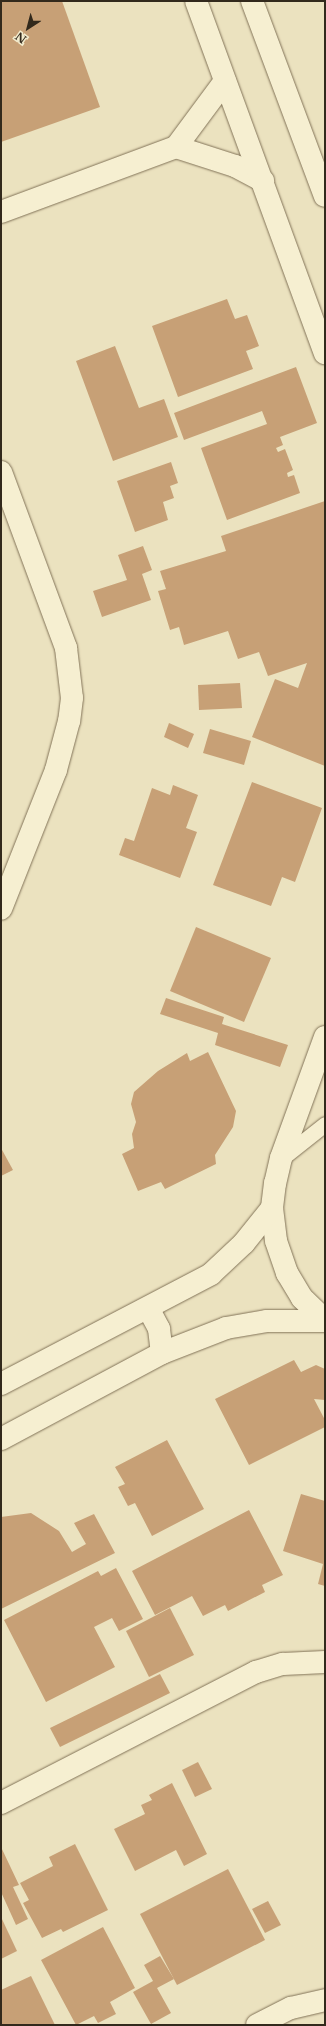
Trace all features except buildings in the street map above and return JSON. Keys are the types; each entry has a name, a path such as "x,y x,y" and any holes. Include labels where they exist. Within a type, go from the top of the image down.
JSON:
{"street":[{"path":"196,1 325,353"},
{"path":"257,6 325,196"},
{"path":"1,212 176,147 225,81"},
{"path":"176,147 206,155 263,181"},
{"path":"1,472 66,648 72,698 68,726 56,770 1,909"},
{"path":"325,1037 281,1158 275,1183 272,1208 276,1241 287,1273 302,1298 325,1320"},
{"path":"1,1384 211,1274 239,1248 272,1208"},
{"path":"148,1308 159,1329 162,1353"},
{"path":"1,1439 162,1353 226,1328 249,1323 325,1320"},
{"path":"1,1804 256,1672 283,1664 325,1662"},
{"path":"257,2025 291,2008 325,2000"}],"lane":[{"path":"281,1158 325,1124"}]}
